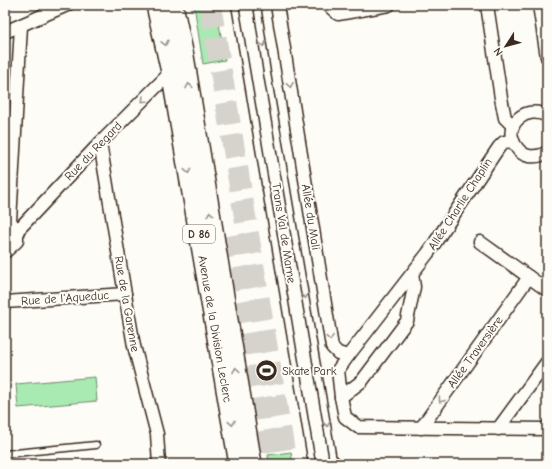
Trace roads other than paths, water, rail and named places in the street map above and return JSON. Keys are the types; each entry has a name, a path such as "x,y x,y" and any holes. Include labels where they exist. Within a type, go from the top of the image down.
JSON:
{"main road":[{"name":"Avenue de la Division Leclerc","path":"156,5 171,72 239,464"},
{"name":"Avenue de la Division Leclerc","path":"173,5 184,56 252,464"}],"street":[{"path":"5,32 67,5"},
{"name":"Allée du Mali","path":"277,5 332,348 338,353 348,356"},
{"path":"328,5 338,14 389,5"},
{"path":"487,5 505,118 513,126"},
{"path":"539,5 547,57"},
{"path":"13,233 10,221 20,26"},
{"name":"Rue du Regard","path":"5,252 17,241 13,233 171,72"},
{"path":"547,114 539,112 524,114 517,119 513,126 512,133 512,141 517,149 525,155 535,157 547,152"},
{"name":"Allée Charlie Chaplin","path":"348,356 428,253 499,147 504,142 512,141"},
{"name":"Rue de la Garenne","path":"100,143 134,346 157,434 159,464"},
{"path":"480,242 547,290"},
{"path":"341,397 362,382 407,321 414,287 412,274"},
{"name":"Allée Traversière","path":"421,428 529,277"},
{"name":"Rue de l'Aqueduc","path":"5,302 125,294"},
{"path":"348,356 338,370 341,397 345,417 358,427 547,429"},
{"path":"498,429 547,362"}],"lane":[{"name":"Trans Val de Marne","path":"235,5 312,464"},
{"path":"257,5 267,73 332,457 340,464"},
{"path":"5,454 96,445"}],"tunnel":[{"path":"210,5 286,464"},
{"path":"233,235 270,464"}],"place":[{"name":"Skate Park","path":"266,371"}]}
